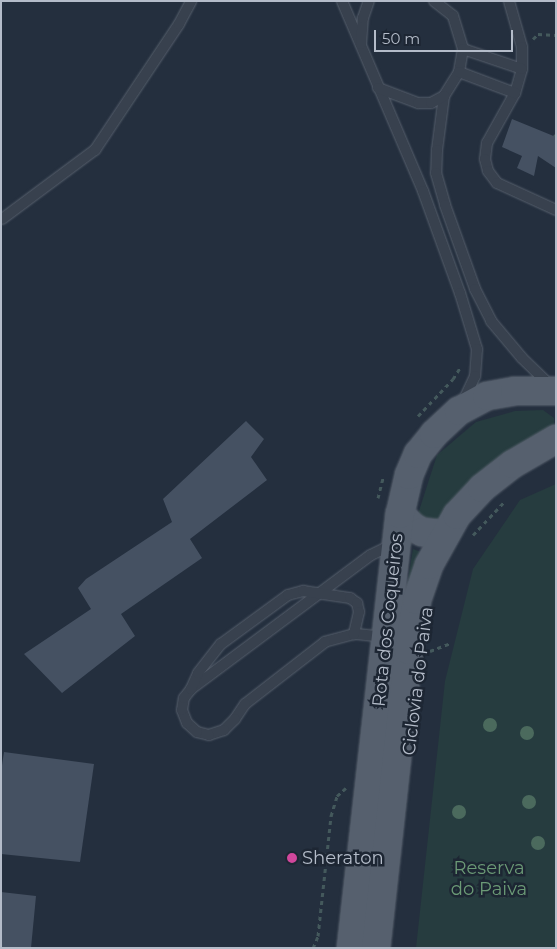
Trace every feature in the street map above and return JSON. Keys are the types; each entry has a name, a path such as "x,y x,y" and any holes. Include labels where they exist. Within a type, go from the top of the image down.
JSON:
{"main road":[{"name":"Rota dos Coqueiros","path":"357,947 386,637 397,542 389,510 410,475 418,454 434,434 459,411 487,396 515,391 556,391"},
{"name":"Rota dos Coqueiros","path":"357,947 418,600 429,565 457,538 457,515 482,488 512,464 555,439"},
{"path":"389,510 413,528 422,532 457,538"}],"lane":[{"path":"2,220 95,150 179,24 191,1"},
{"path":"342,1 423,191 460,293 477,349 474,376 459,411"},
{"path":"360,45 363,18 369,1"},
{"path":"434,1 453,16 464,49 459,72 444,96 436,173 474,289 491,322 522,358 556,391"},
{"path":"509,1 522,47 522,69 515,93 487,143 485,159 488,171 497,183 556,210"},
{"path":"464,49 522,69"},
{"path":"459,72 515,93"},
{"path":"378,88 418,103 431,103 444,96"},
{"path":"1,208 2,220"},
{"path":"191,688 372,556 397,542"},
{"path":"354,634 359,612 357,603 350,598 323,592 303,591 288,595 277,601 221,644 198,673 184,698 182,710 187,723 197,732 210,735 224,730 235,719 245,704 325,642 354,634 386,637"}],"path":[{"path":"528,43 538,34 556,35"},
{"path":"414,424 422,411 453,379 464,361"},
{"path":"384,473 389,510"},
{"path":"457,538 511,494"},
{"name":"Ciclovia do Paiva","path":"433,651 435,642"},
{"path":"313,948 318,936 331,816 337,796 348,786"}],"green space":[{"path":"543,410 554,418 555,428 441,534 418,514 437,455 476,422 515,411"},
{"name":"Reserva do Paiva","path":"556,484 556,948 416,948 445,681 473,569 520,500"},
{"path":"413,549 431,556 398,640"}],"building":[{"path":"512,119 556,137 556,168 538,156 534,176 517,168 522,156 502,147"},
{"path":"246,421 264,439 251,457 267,480 190,539 202,558 121,614 135,636 62,693 24,654 91,609 78,588 86,579 172,522 163,499"},
{"path":"4,752 94,764 80,862 1,854 1,772"},
{"path":"1,892 36,896 31,948 1,948"}],"place":[{"name":"Sheraton","path":"292,858"}]}
